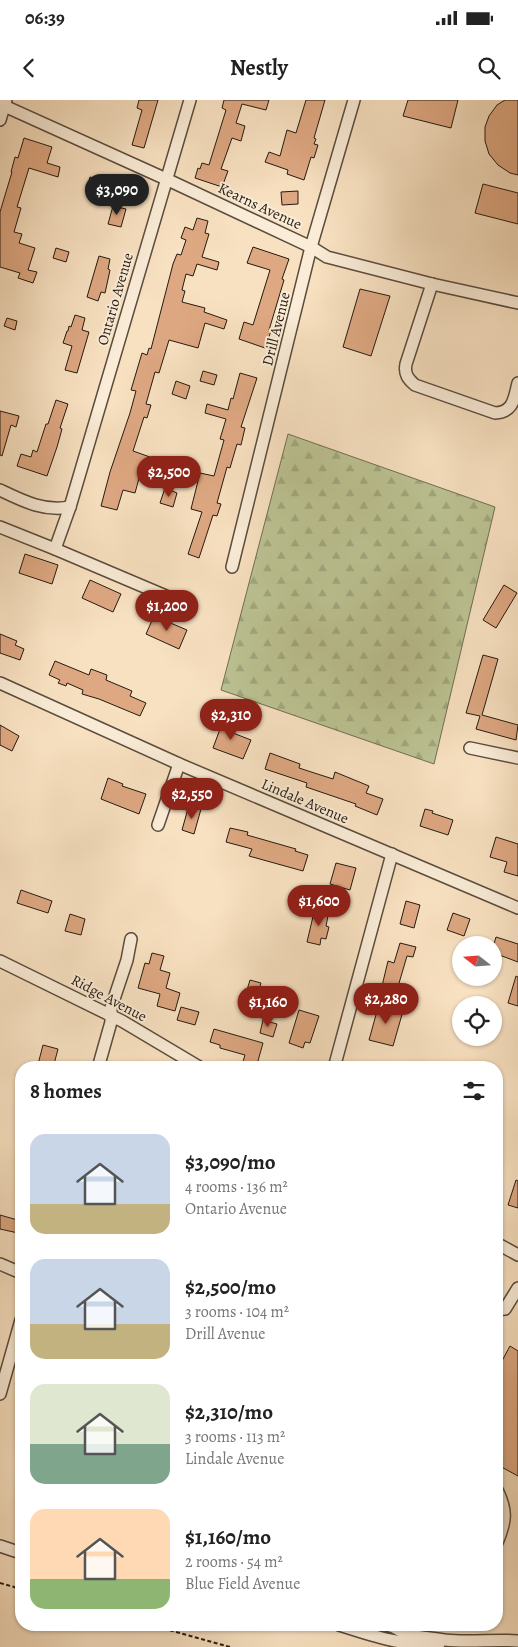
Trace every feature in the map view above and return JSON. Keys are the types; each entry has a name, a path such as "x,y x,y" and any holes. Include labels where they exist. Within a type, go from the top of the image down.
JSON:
{"street":[{"name":"Ontario Avenue","path":"55,548 70,507 190,100"},
{"name":"Drill Avenue","path":"232,567 311,247 354,100"},
{"name":"Kearns Avenue","path":"3,103 311,247 327,257 432,284 518,303"},
{"path":"0,120 3,103"},
{"path":"432,284 406,364 406,376 415,385 495,413 503,413 510,408 518,383"},
{"path":"0,490 33,505 49,509 70,507"},
{"path":"0,528 55,548 180,602"},
{"name":"Lindale Avenue","path":"0,683 179,764 518,908"},
{"path":"470,748 518,758"},
{"path":"158,825 179,764"},
{"path":"336,1061 392,854"},
{"path":"100,1061 111,1022 111,1008 127,960 131,939"},
{"name":"Ridge Avenue","path":"0,961 111,1016 189,1061"},
{"path":"503,1246 518,1255"},
{"path":"0,1264 15,1270"},
{"path":"503,1309 505,1309 518,1288"},
{"path":"0,1394 15,1341"},
{"path":"503,1508 505,1521 503,1526"},
{"path":"0,1546 15,1551"},
{"path":"356,1631 374,1637 420,1645 438,1645 448,1640"},
{"path":"401,1631 448,1640 518,1641"},
{"path":"440,1631 488,1636 500,1640"}],"path":[{"path":"0,1584 15,1588"},
{"path":"173,1631 230,1647"}],"green space":[{"path":"288,434 495,507 434,764 221,690"}],"building":[{"path":"139,100 158,100 144,148 132,145 142,110 137,108"},
{"path":"224,100 269,100 266,110 242,104 236,123 245,126 241,141 232,138 221,169 228,171 222,187 195,178 198,168 200,169 202,163 209,165 226,110 222,108"},
{"path":"306,100 325,100 314,138 316,139 314,144 318,145 314,158 311,157 304,180 287,174 288,170 265,162 269,152 280,156 287,130 296,133"},
{"path":"408,100 458,100 451,128 403,116"},
{"path":"505,100 518,100 518,175 510,173 498,165 489,154 485,141 485,127 489,116 497,105"},
{"path":"24,138 52,147 47,163 60,167 58,177 29,168 17,207 21,208 14,232 22,234 19,243 35,248 28,270 37,272 33,283 18,278 20,273 0,267 0,212 15,157 18,158"},
{"path":"109,176 123,180 118,201 86,192 90,177 107,182"},
{"path":"483,184 518,193 518,224 475,213"},
{"path":"298,191 298,204 282,205 281,192"},
{"path":"113,206 126,209 121,227 108,224"},
{"path":"197,218 208,221 205,233 209,234 202,257 219,262 217,270 197,264 193,276 186,274 182,290 185,291 182,302 205,308 204,312 227,320 224,329 205,323 198,348 169,340 159,373 155,372 146,404 151,405 147,418 144,417 133,451 150,457 147,466 143,464 135,493 123,490 117,510 101,506 136,391 131,390 142,353 147,355 149,348 151,349 173,264 177,254 181,255 186,240 181,238 185,227 193,230"},
{"path":"253,247 289,259 282,279 284,280 265,348 239,339 244,322 253,325 270,270 247,263"},
{"path":"56,248 69,252 66,262 53,258"},
{"path":"99,256 110,259 108,269 110,270 105,293 101,292 98,301 87,297"},
{"path":"360,289 390,296 371,356 343,347"},
{"path":"75,315 85,318 82,330 89,332 77,373 65,370 72,346 63,343"},
{"path":"7,318 17,321 15,330 4,326"},
{"path":"203,371 217,375 214,385 200,381"},
{"path":"240,373 257,378 241,427 245,428 241,445 237,444 230,468 227,467 217,503 221,504 217,516 213,515 199,558 188,554 202,512 191,509 200,473 214,476 224,440 220,439 226,419 205,413 207,404 228,410"},
{"path":"176,381 190,386 186,399 172,394"},
{"path":"56,400 68,404 47,476 17,466 21,454 31,457 33,450 37,452"},
{"path":"0,411 19,416 16,427 11,425 2,456 0,455"},
{"path":"173,458 198,465 194,477 170,470"},
{"path":"165,488 177,493 173,507 160,503"},
{"path":"25,554 58,565 52,584 19,573"},
{"path":"90,580 121,594 113,612 82,598"},
{"path":"504,585 517,593 496,628 483,620"},
{"path":"154,616 187,630 179,649 146,634"},
{"path":"0,634 17,641 15,645 24,649 20,660 0,653"},
{"path":"483,655 498,659 482,715 518,725 516,740 476,729 480,716 466,713"},
{"path":"55,661 89,675 91,669 107,675 106,680 132,691 130,696 146,703 140,716 82,694 83,690 67,683 66,686 58,683 60,680 49,675"},
{"path":"223,721 236,726 233,733 251,740 243,759 213,748"},
{"path":"0,725 19,736 12,751 0,745"},
{"path":"270,753 300,764 299,768 333,779 335,772 369,786 366,793 383,799 377,815 355,806 356,804 306,787 307,783 265,769"},
{"path":"108,778 123,784 122,786 146,794 139,814 101,799"},
{"path":"189,805 201,809 194,834 182,830"},
{"path":"425,809 453,820 448,835 420,826"},
{"path":"230,828 248,832 247,835 296,849 295,851 308,855 303,871 249,856 252,849 226,842"},
{"path":"496,837 518,844 518,876 504,872 507,862 490,857"},
{"path":"336,863 356,868 350,890 330,884"},
{"path":"21,890 52,901 48,913 17,903"},
{"path":"406,901 420,905 414,928 400,924"},
{"path":"315,908 329,911 326,926 329,927 326,939 321,938 320,945 307,942"},
{"path":"453,913 470,919 464,936 447,930"},
{"path":"70,914 85,919 81,935 65,931"},
{"path":"502,939 518,944 518,962 502,956"},
{"path":"400,943 416,947 413,957 407,956 397,990 382,986 388,961 394,963"},
{"path":"152,953 164,956 160,970 170,973 166,988 180,993 175,1011 157,1006 160,994 138,988 145,963 149,964"},
{"path":"516,976 518,977 518,1006 508,1003"},
{"path":"250,980 261,983 258,993 247,990"},
{"path":"379,1004 403,1011 393,1046 369,1040"},
{"path":"181,1007 199,1012 195,1025 177,1020"},
{"path":"299,1010 319,1016 310,1043 305,1042 303,1048 289,1043"},
{"path":"263,1020 277,1024 273,1037 260,1033"},
{"path":"214,1029 263,1043 258,1061 243,1061 245,1055 220,1048 220,1045 210,1042"},
{"path":"43,1045 58,1049 55,1061 39,1061"},
{"path":"516,1180 518,1181 518,1208 508,1205"},
{"path":"0,1215 15,1219 15,1232 0,1229"},
{"path":"510,1346 518,1351 518,1476 503,1468 503,1359"}]}
